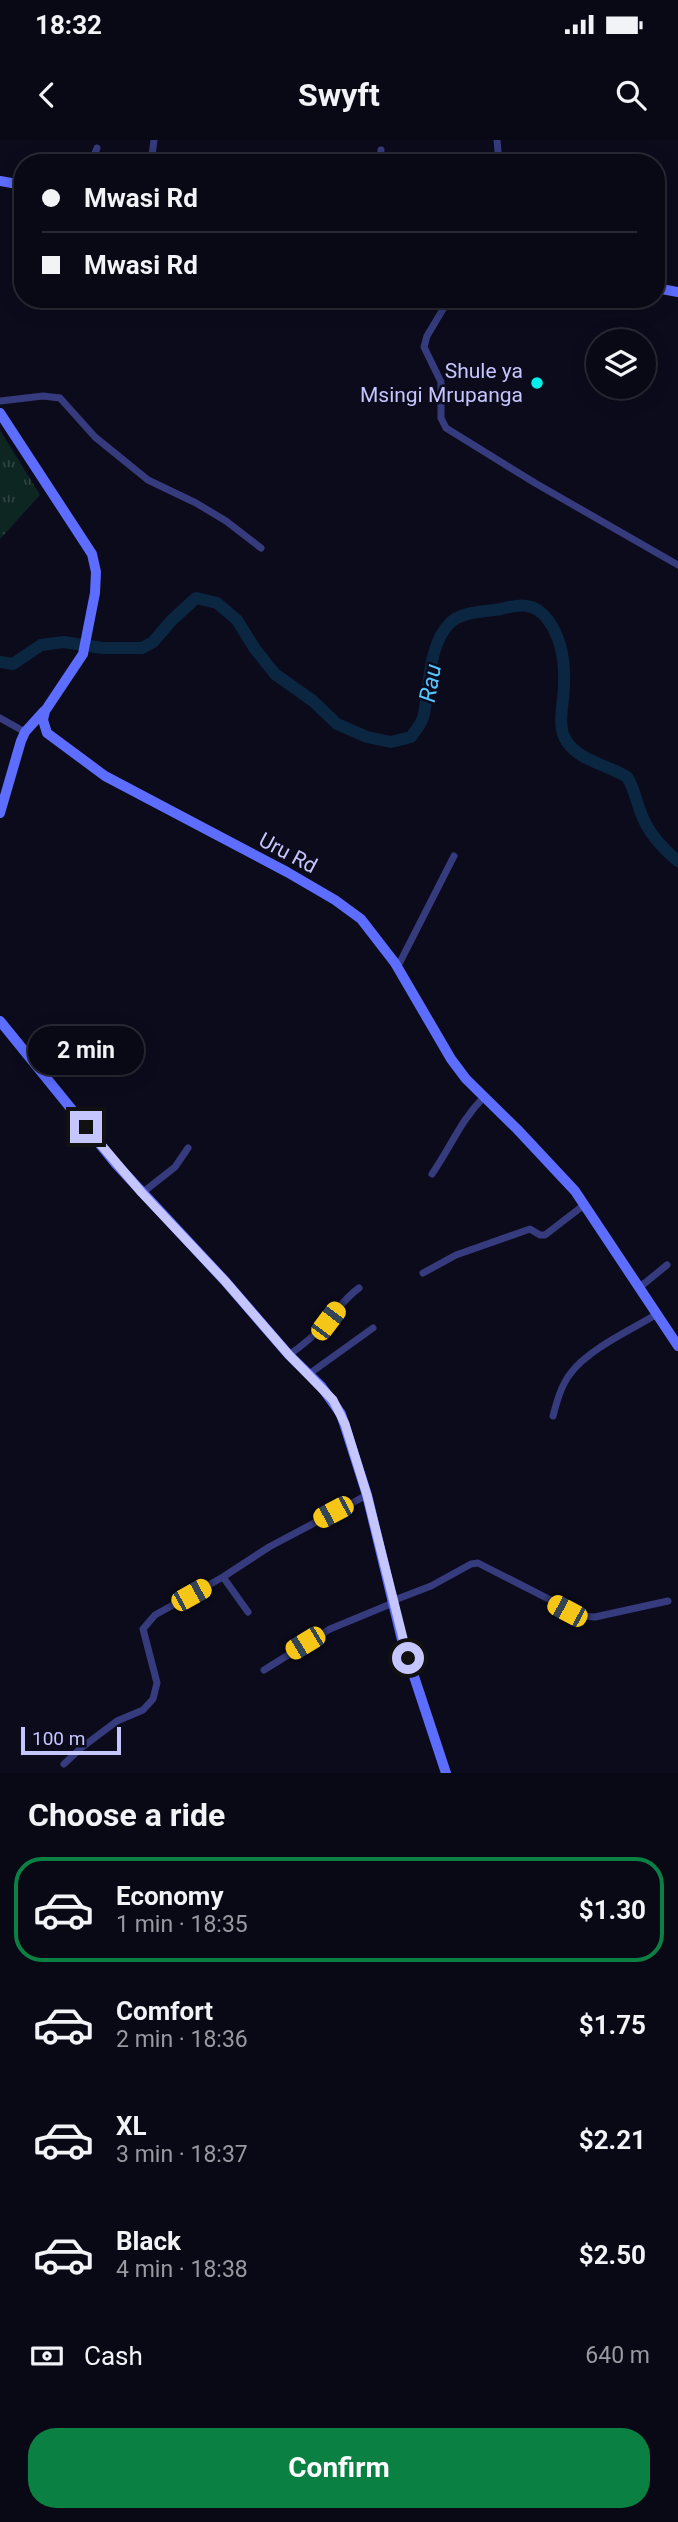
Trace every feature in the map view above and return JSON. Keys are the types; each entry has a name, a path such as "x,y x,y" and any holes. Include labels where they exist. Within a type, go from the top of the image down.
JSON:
{"street":[{"path":"95,154 97,148"},
{"path":"381,150 381,154"},
{"path":"443,308 426,336 424,347 441,382 441,418 446,428 535,483 678,565"},
{"path":"0,401 43,396 60,398 95,436 148,480 170,489 226,521 261,548"},
{"path":"0,413 92,554 96,572 95,593 85,645 75,669 45,711 25,732 16,754 0,813"},
{"name":"Uru Rd","path":"45,711 43,719 47,733 105,776 287,872 350,909 369,927 397,968 439,1043 466,1079 559,1173 584,1205 678,1346"},
{"path":"0,718 25,732"},
{"path":"397,968 454,856"},
{"path":"0,1021 142,1193 327,1393 341,1414 367,1495 392,1602 446,1773"},
{"path":"432,1174 460,1124 484,1097"},
{"path":"142,1193 175,1167 188,1148"},
{"path":"423,1273 456,1255 530,1229 545,1236 584,1205"},
{"path":"640,1287 667,1265"},
{"path":"289,1355 314,1334 346,1297 359,1288"},
{"path":"553,1416 564,1383 576,1367 657,1314"},
{"path":"309,1374 373,1328"},
{"path":"64,1764 117,1720 143,1710 153,1699 157,1683 144,1629 155,1615 223,1577 269,1547 367,1495"},
{"path":"264,1670 330,1629 416,1593 471,1564 478,1563 582,1616 595,1617 668,1601"},
{"path":"223,1577 248,1612"}],"green space":[{"path":"0,430 40,495 0,539"}],"waterway":[{"name":"Rau","path":"0,662 13,664 41,645 64,642 102,648 142,648 153,642 196,598 217,603 237,620 275,674 313,701 337,724 367,737 391,742 411,737 422,720 434,653 450,623 461,616 474,613 515,606 532,607 548,620 562,651 564,692 561,722 567,742 579,754 627,777 647,827 678,861"}],"place":[{"name":"Shule ya Msingi Mrupanga","path":"537,383"}],"route":[{"path":"86,1127 142,1193 333,1400 345,1424 367,1495 408,1658"}]}
